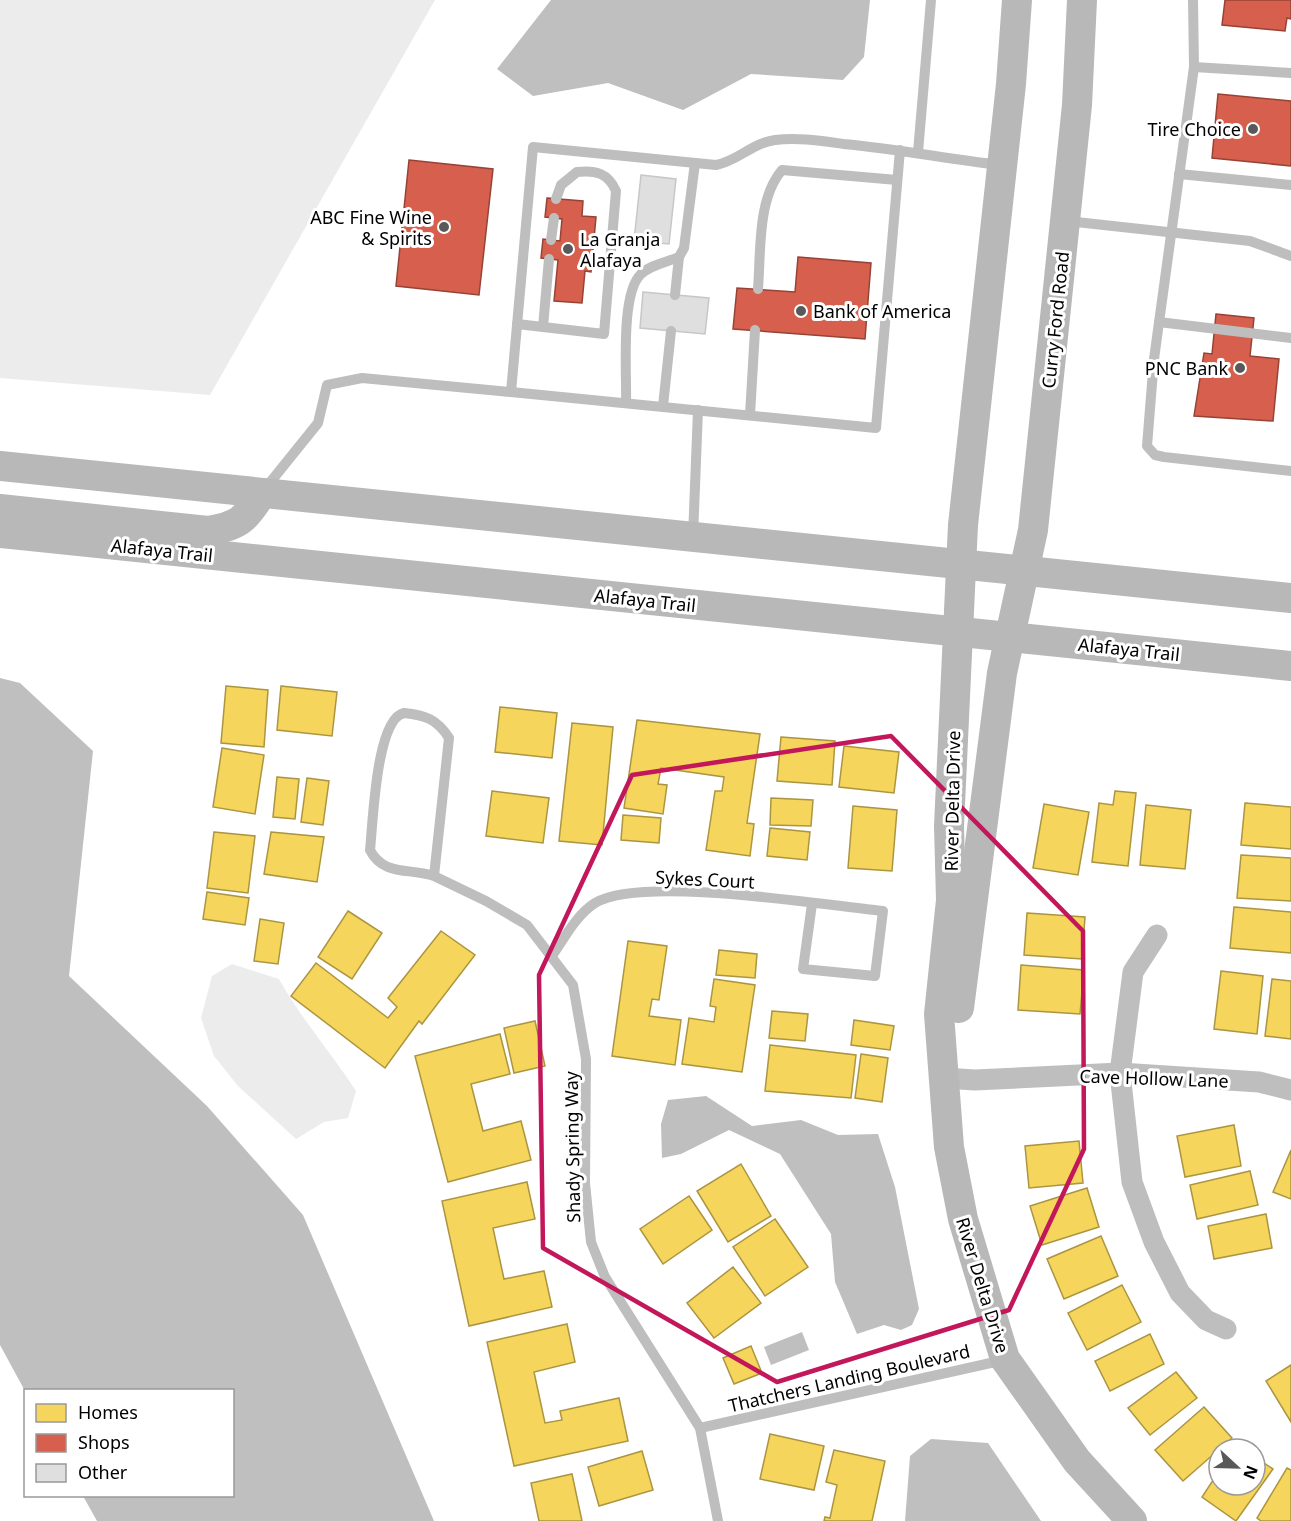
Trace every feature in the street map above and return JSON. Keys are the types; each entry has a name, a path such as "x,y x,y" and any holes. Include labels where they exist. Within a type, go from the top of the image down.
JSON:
{"main road":[{"path":"958,632 961,564 1017,0"},
{"name":"Curry Ford Road","path":"1010,638 1034,530 1077,105 1082,0"},
{"path":"0,466 1291,598"},
{"path":"0,509 208,531 231,527 246,517 262,493"},
{"name":"Alafaya Trail","path":"0,533 1291,666"},
{"name":"River Delta Drive","path":"958,632 949,826 951,900 939,1014 949,1147 963,1219 1005,1359 1077,1461 1132,1521"},
{"name":"River Delta Drive","path":"944,1078 958,1018 1002,673 1010,638"}],"street":[{"path":"1157,935 1133,972 1120,1073 1132,1182 1167,1271 1191,1307 1206,1320 1226,1329"},
{"name":"Cave Hollow Lane","path":"944,1078 975,1080 1120,1073 1258,1082 1291,1090"}],"lane":[{"path":"918,152 931,0"},
{"path":"1193,0 1194,67 1170,232 1147,446 1149,451 1164,457 1291,471"},
{"path":"1194,67 1291,73"},
{"path":"511,392 533,147 695,163 729,163 758,144 774,140 800,139 918,152 1001,165"},
{"path":"262,493 318,423 327,385 362,378 876,428 900,150"},
{"path":"675,295 679,257 684,248 695,163"},
{"path":"758,290 765,211 772,181 782,170 897,180"},
{"path":"517,324 604,334 615,191 611,180 602,173 578,172 561,185 556,199"},
{"path":"1179,174 1291,185"},
{"path":"551,240 554,218"},
{"path":"1065,221 1251,241 1291,256"},
{"path":"626,403 628,309 635,281 651,267 679,257"},
{"path":"543,327 549,259"},
{"path":"1159,322 1291,338"},
{"path":"750,415 755,330"},
{"path":"663,406 671,331"},
{"path":"693,537 698,410"},
{"name":"Shady Spring Way","path":"438,879 449,738 438,723 429,717 404,713 392,719 383,741 370,850 375,860 384,867 438,879 486,901 527,925 573,985 586,1059 585,1183 591,1242 605,1277 700,1428 718,1521"},
{"name":"Sykes Court","path":"552,956 580,917 596,903 616,896 684,891 883,911 875,976 803,969 812,904"},
{"name":"Thatchers Landing Boulevard","path":"700,1428 1005,1359"}],"highlighted area":[{"path":"891,736 1083,931 1084,1149 1009,1310 777,1382 543,1248 539,975 632,775"}],"shaded area":[{"path":"0,0 435,0 210,395 0,378"},
{"path":"551,0 870,0 864,57 843,80 751,74 683,110 608,83 533,96 497,69"},
{"path":"0,678 20,683 93,751 69,976 207,1106 303,1215 434,1521 97,1521 84,1497 234,1497 234,1389 24,1389 0,1345"},
{"path":"232,964 279,979 356,1091 348,1118 324,1122 296,1139 238,1086 214,1056 201,1018 212,976"},
{"path":"706,1096 752,1126 801,1120 838,1135 878,1134 895,1187 919,1309 912,1325 901,1330 884,1325 857,1334 835,1282 831,1234 780,1154 729,1130 681,1154 662,1158 661,1124 668,1100"},
{"path":"802,1332 809,1350 771,1365 764,1347"},
{"path":"931,1439 988,1443 1041,1521 905,1521 910,1456"}],"building: Homes":[{"path":"226,686 268,690 264,747 221,743"},
{"path":"281,686 337,692 332,736 277,730"},
{"path":"500,707 557,713 552,758 495,752"},
{"path":"637,720 760,734 747,823 754,824 750,856 706,850 715,791 722,791 724,777 661,768 658,784 667,785 663,814 624,808"},
{"path":"572,723 613,727 602,845 559,841"},
{"path":"781,737 835,741 832,785 777,781"},
{"path":"844,746 899,752 894,793 839,787"},
{"path":"222,748 264,755 255,814 213,807"},
{"path":"277,777 299,779 295,819 273,817"},
{"path":"307,778 329,781 323,825 301,822"},
{"path":"492,791 549,798 543,843 486,836"},
{"path":"1115,791 1136,793 1128,866 1092,862 1099,803 1113,805"},
{"path":"771,798 813,800 811,826 770,825"},
{"path":"1245,803 1291,807 1291,849 1241,845"},
{"path":"1044,804 1089,812 1078,875 1033,868"},
{"path":"1146,805 1191,810 1185,869 1140,865"},
{"path":"853,806 897,810 892,871 848,868"},
{"path":"623,815 661,818 659,843 621,840"},
{"path":"770,828 810,832 807,860 767,856"},
{"path":"214,832 255,836 248,893 207,888"},
{"path":"271,832 324,837 317,882 264,874"},
{"path":"1241,855 1291,858 1291,901 1237,898"},
{"path":"207,892 249,898 245,925 203,919"},
{"path":"1234,907 1291,912 1291,953 1230,948"},
{"path":"348,911 382,933 352,979 318,957"},
{"path":"1027,913 1085,917 1082,959 1024,955"},
{"path":"260,919 284,923 278,964 254,961"},
{"path":"441,931 475,955 422,1024 419,1021 385,1068 291,996 316,963 388,1018 397,1007 388,998"},
{"path":"628,941 667,946 659,1000 652,999 649,1016 681,1020 675,1065 612,1056"},
{"path":"719,950 757,954 755,978 716,975"},
{"path":"1021,965 1084,970 1080,1014 1018,1010"},
{"path":"1221,971 1263,976 1257,1034 1214,1029"},
{"path":"714,979 755,985 742,1072 682,1064 689,1018 714,1022 716,1007 710,1006"},
{"path":"1272,979 1291,981 1291,1039 1265,1036"},
{"path":"772,1011 808,1014 805,1041 769,1038"},
{"path":"854,1020 894,1026 890,1050 851,1045"},
{"path":"535,1021 545,1066 514,1073 504,1028"},
{"path":"500,1034 510,1074 471,1084 483,1131 521,1121 531,1160 448,1182 415,1056"},
{"path":"770,1045 856,1055 851,1098 765,1091"},
{"path":"861,1054 888,1058 882,1102 855,1098"},
{"path":"1234,1125 1241,1166 1185,1177 1177,1136"},
{"path":"1079,1141 1083,1183 1029,1188 1025,1146"},
{"path":"1291,1150 1291,1199 1273,1192"},
{"path":"741,1164 771,1216 728,1242 697,1191"},
{"path":"1250,1171 1258,1205 1197,1219 1190,1185"},
{"path":"527,1182 535,1219 493,1228 504,1279 544,1271 552,1307 469,1326 442,1201"},
{"path":"1087,1188 1099,1227 1042,1245 1030,1206"},
{"path":"689,1196 712,1230 663,1264 640,1229"},
{"path":"1266,1214 1272,1248 1214,1259 1208,1226"},
{"path":"775,1219 808,1267 765,1296 733,1247"},
{"path":"1101,1236 1118,1276 1064,1299 1047,1259"},
{"path":"733,1267 761,1303 714,1338 687,1303"},
{"path":"1122,1285 1141,1322 1087,1350 1068,1313"},
{"path":"567,1324 575,1362 534,1372 545,1423 562,1420 560,1411 619,1398 628,1441 514,1466 487,1342"},
{"path":"1150,1334 1164,1364 1110,1391 1095,1361"},
{"path":"751,1346 762,1373 734,1384 723,1358"},
{"path":"1291,1365 1291,1422 1266,1381"},
{"path":"1176,1372 1197,1398 1150,1435 1128,1408"},
{"path":"1204,1407 1231,1437 1207,1437 1207,1460 1183,1481 1155,1450"},
{"path":"770,1434 824,1446 814,1490 760,1479"},
{"path":"834,1450 885,1461 872,1521 824,1521 825,1517 830,1518 837,1485 826,1482"},
{"path":"642,1451 653,1490 599,1506 588,1467"},
{"path":"1267,1465 1273,1469 1267,1477"},
{"path":"1287,1468 1291,1470 1291,1521 1261,1521 1257,1518"},
{"path":"572,1474 582,1521 539,1521 531,1483"},
{"path":"1207,1489 1207,1497 1253,1497 1236,1521 1202,1497"}],"building: Shops":[{"path":"1225,0 1291,0 1291,19 1287,18 1285,31 1222,25"},
{"name":"Tire Choice","path":"1218,94 1291,101 1291,166 1212,158"},
{"name":"ABC Fine Wine & Spirits","path":"409,160 493,169 479,295 396,286"},
{"name":"La Granja Alafaya","path":"547,198 583,201 582,216 596,217 591,272 585,271 582,303 554,301 558,260 541,258 543,239 560,241 562,219 545,217"},
{"name":"Bank of America","path":"798,257 871,263 865,339 733,329 737,288 795,292"},
{"name":"PNC Bank","path":"1216,314 1254,318 1250,356 1279,359 1273,421 1194,416 1204,353 1212,354"}],"building: Other":[{"path":"641,175 676,179 669,244 634,241"},
{"path":"643,292 709,298 705,334 640,328"}],"place":[{"name":"Tire Choice","path":"1253,129"},
{"name":"ABC Fine Wine & Spirits","path":"444,227"},
{"name":"La Granja Alafaya","path":"568,249"},
{"name":"Bank of America","path":"801,311"},
{"name":"PNC Bank","path":"1240,368"}]}
